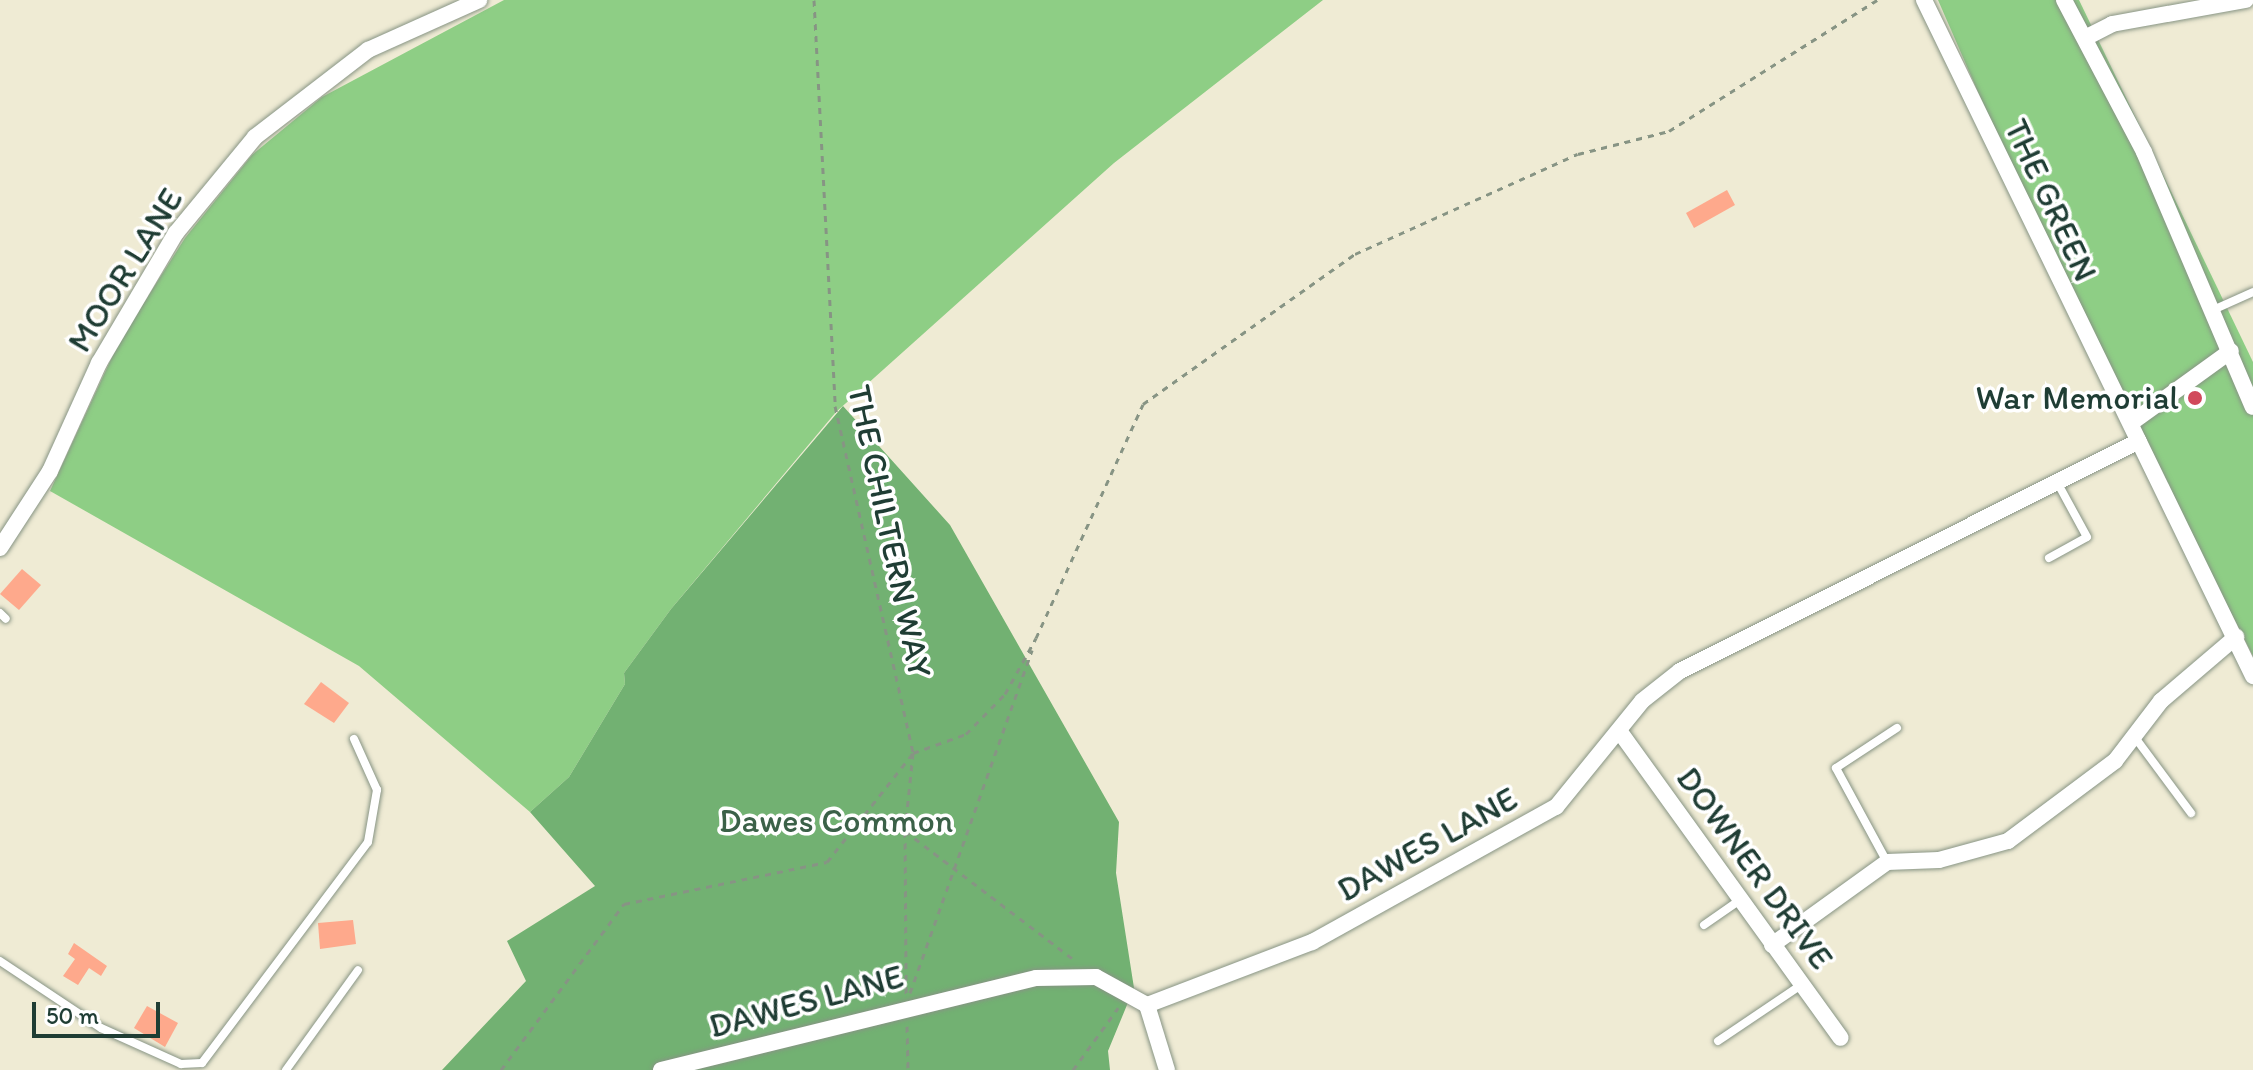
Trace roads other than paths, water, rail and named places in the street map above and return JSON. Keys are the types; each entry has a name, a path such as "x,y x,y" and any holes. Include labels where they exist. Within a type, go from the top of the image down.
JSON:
{"street":[{"name":"MOOR LANE","path":"0,548 50,471 99,363 176,233 255,137 368,50 479,0"},
{"name":"THE GREEN","path":"1924,0 2056,284 2131,423 2253,676"},
{"path":"2064,0 2085,38 2213,310 2253,407"},
{"path":"2085,38 2112,24 2246,0"},
{"path":"2131,423 2231,351"},
{"name":"DAWES LANE","path":"661,1070 906,1005 1036,978 1096,977 1147,1005 1312,942 1556,807 1620,732 1642,701 1680,671 2139,441"},
{"path":"1772,945 1887,862 1939,860 2008,841 2115,761 2161,701 2236,637"},
{"name":"DOWNER DRIVE","path":"1620,732 1841,1038"},
{"path":"1147,1005 1167,1070"}],"lane":[{"path":"2213,310 2253,292"},
{"path":"2049,558 2087,537 2057,482"},
{"path":"1887,862 1836,768 1897,728"},
{"path":"2134,736 2191,813"},
{"path":"0,961 101,1028 193,1068 214,1050 368,842 377,790 354,739"},
{"path":"1704,925 1740,900"},
{"path":"286,1070 358,970"},
{"path":"1718,1041 1801,985"}],"place":[{"name":"War Memorial","path":"2195,398"}],"park label":[{"name":"Dawes Common","path":"836,821"}]}
